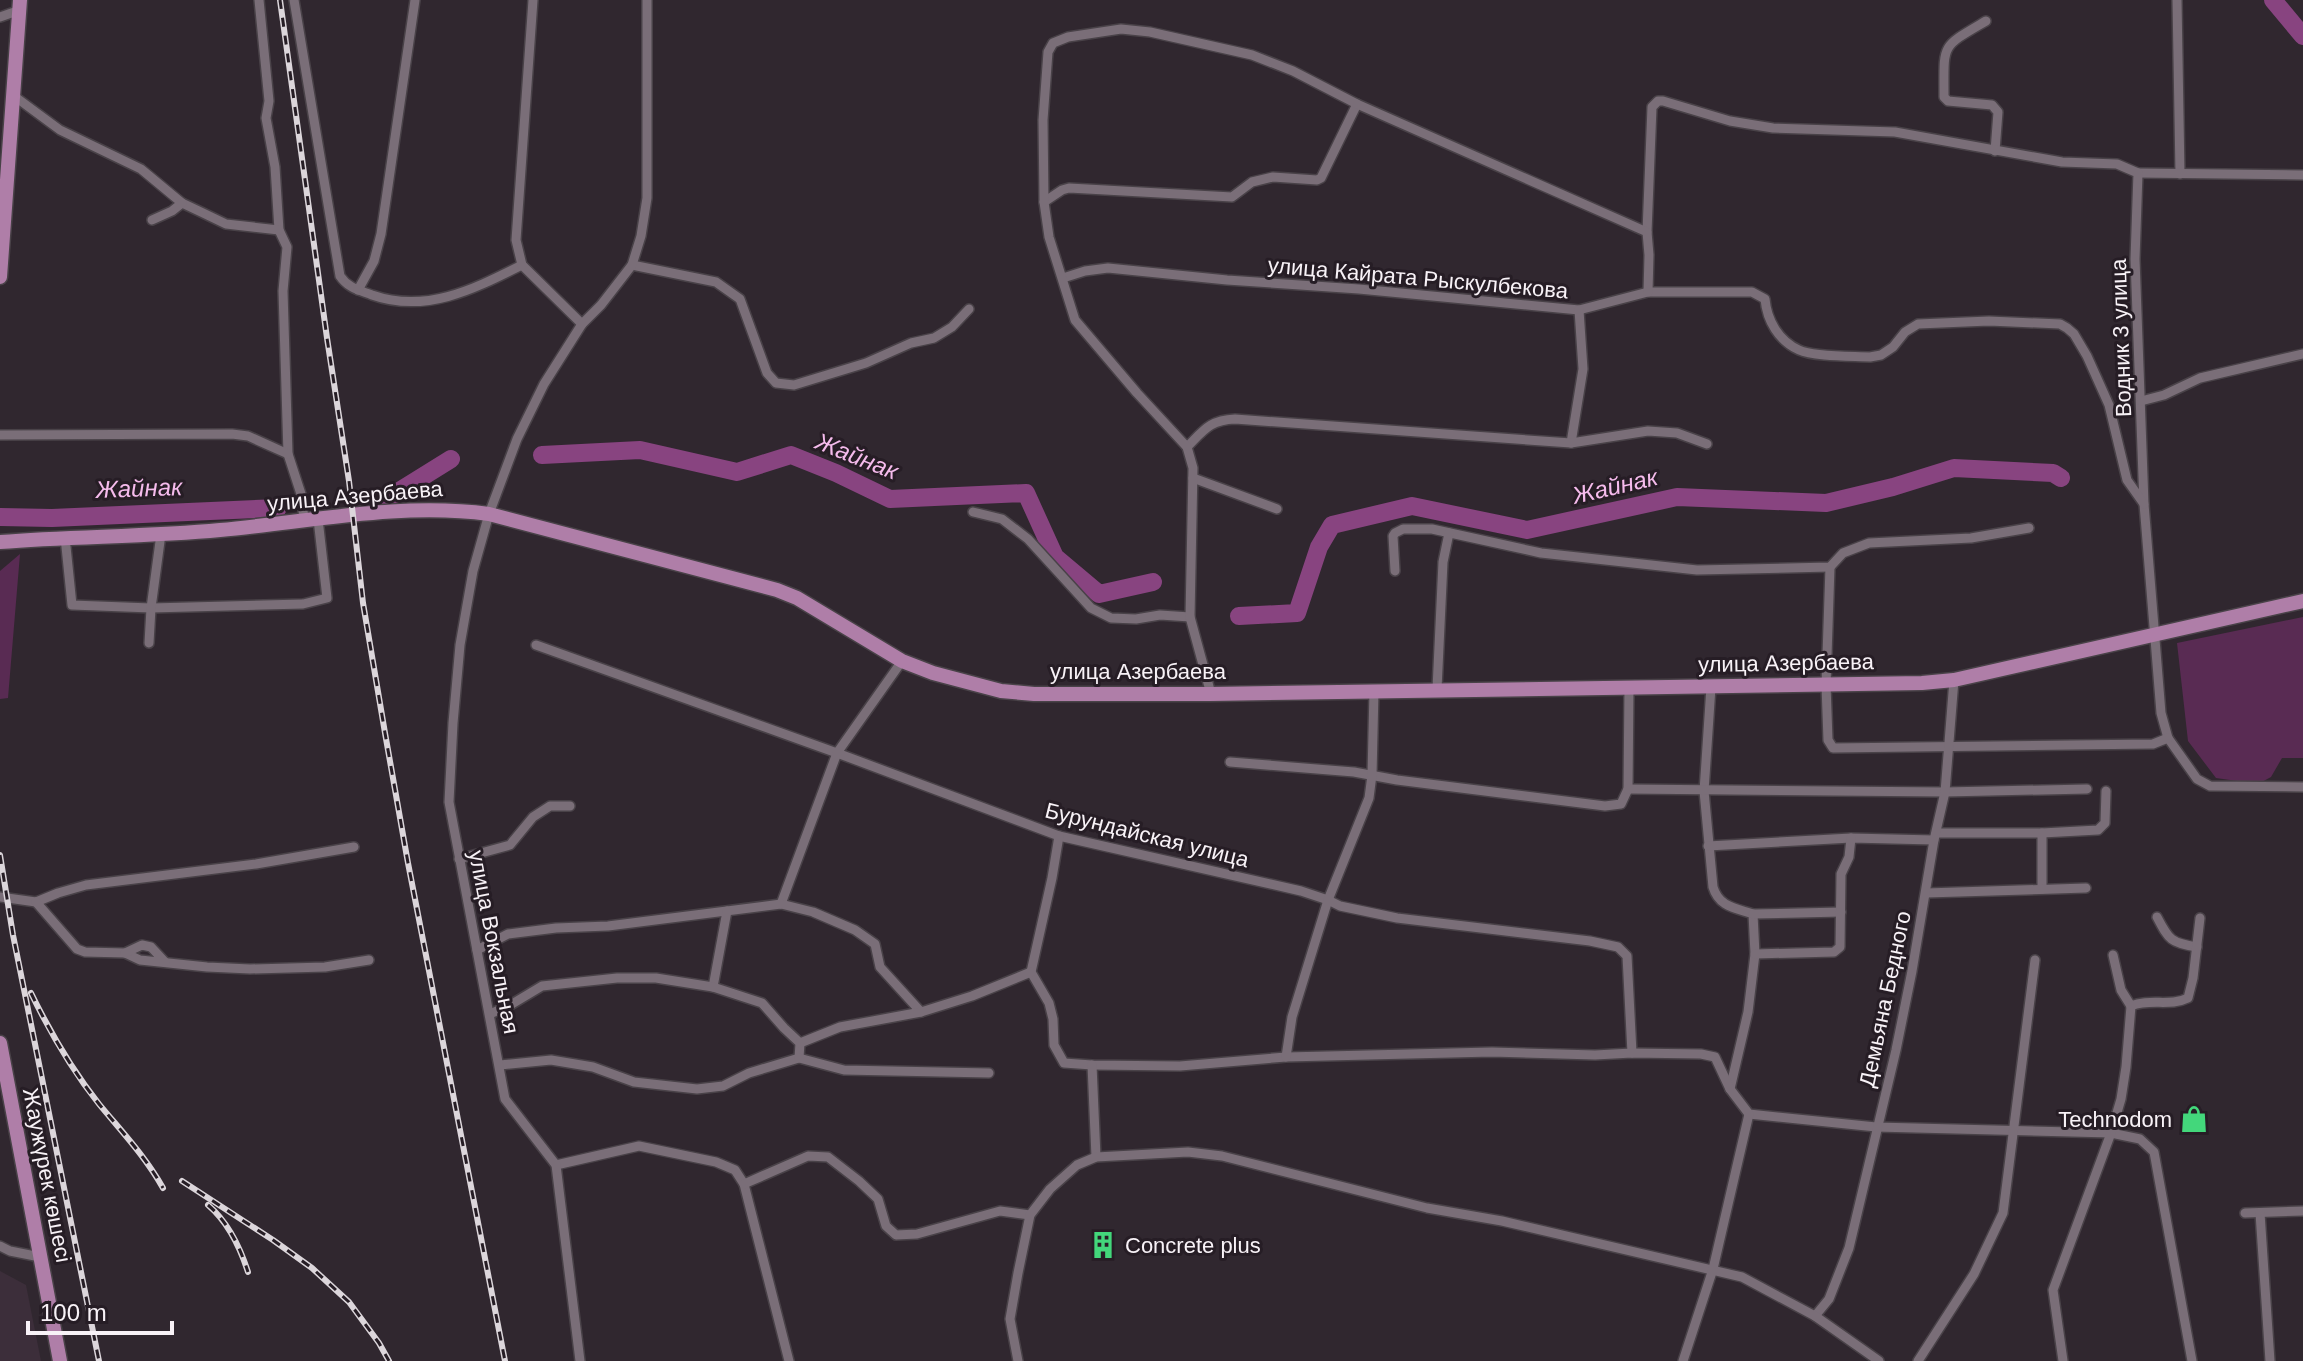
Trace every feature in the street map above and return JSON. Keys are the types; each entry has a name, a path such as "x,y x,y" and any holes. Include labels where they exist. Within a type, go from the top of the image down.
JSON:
{"main road":[{"path":"0,277 20,5"},
{"name":"улица Азербаева","path":"0,542 198,533 311,520 456,510 489,514 777,590 797,598 902,661 933,673 1001,691 1034,694 1922,683 1954,680 2303,601"},
{"name":"Жаужүрек көшесі","path":"0,1043 60,1361"}],"street":[{"path":"65,537 72,605 151,608 303,604 327,598 311,520 288,454 283,291 287,247 279,230 275,167 266,118 269,101 259,0"},
{"path":"294,0 340,276 346,285 387,300 424,302 478,287 522,265"},
{"path":"358,290 374,261 381,234 415,0"},
{"path":"533,0 516,240 522,265 582,324"},
{"path":"647,0 647,198 641,236 632,265 716,282 740,299 767,373 776,383 794,385 866,363 911,343 934,338 952,327 969,309"},
{"path":"2177,0 2180,174"},
{"path":"0,17 20,5"},
{"path":"1986,21 1950,43 1944,56 1944,97 1948,101 1992,105 1998,112 1995,151"},
{"path":"1211,694 1190,617 1191,456 1187,447 1075,320 1049,237 1044,202 1043,120 1048,52 1053,43 1068,37 1121,29 1150,32 1252,55 1647,232"},
{"path":"14,96 60,130 141,169 182,203 226,224 279,230"},
{"path":"1648,292 1652,107 1658,101 1758,126 1895,132 2062,162 2117,164 2138,173 2302,177"},
{"path":"1044,202 1069,188 1232,197 1252,182 1273,177 1317,180 1321,178 1357,104"},
{"name":"Водник 3 улица","path":"2138,173 2135,259 2144,504 2161,713 2168,738"},
{"path":"152,220 182,203"},
{"name":"улица Вокзальная","path":"556,1165 505,1099 449,802 453,723 460,645 473,571 489,514 517,439 544,384 582,324 632,265"},
{"name":"улица Кайрата Рыскулбекова","path":"1063,278 1108,268 1579,310 1583,369 1571,443"},
{"path":"1579,310 1648,292 1752,292 1765,299 1772,325 1800,351 1870,357 1881,355 1893,347 1911,327 1918,324 1989,321 2060,324 2074,334 2087,356 2109,405 2127,480 2144,504"},
{"path":"2141,401 2164,395 2200,378 2303,354"},
{"path":"1187,447 1210,424 1220,419 1571,443 1648,431 1677,433 1707,444"},
{"path":"0,435 232,434 248,436 288,454"},
{"path":"1193,478 1277,509"},
{"path":"973,512 1002,519 1028,539 1091,608 1111,618 1190,617"},
{"path":"2029,528 1971,538 1869,543 1843,553 1830,567 1826,685 1828,740 1833,748 2153,744 2168,738 2197,779 2210,786 2303,787"},
{"path":"1395,571 1393,536 1403,529 1432,529 1541,553 1697,570 1830,567"},
{"path":"1437,689 1443,562 1449,533"},
{"path":"149,643 161,534"},
{"name":"Бурундайская улица","path":"536,645 1059,836 1301,891 1340,906 1397,918 1618,947 1627,956 1632,1053"},
{"path":"781,904 837,753 902,661"},
{"name":"Демьяна Бедного","path":"1815,1316 1829,1299 1849,1248 1896,1050 1945,792 1954,680"},
{"path":"1711,687 1704,791 1716,897 1723,904 1753,914 1841,912"},
{"path":"1230,762 1354,772 1605,806 1621,804 1628,789 1629,688"},
{"path":"1286,1057 1292,1017 1328,900 1369,798 1374,691"},
{"path":"1628,789 1945,792 2087,789"},
{"path":"1708,846 2098,830 2105,823 2106,791"},
{"path":"459,859 510,845 533,817 550,806 570,806"},
{"path":"2042,833 2042,889"},
{"path":"1059,836 1031,972 1049,1003 1054,1045 1064,1063 1180,1066 1286,1057 1492,1052 1701,1054 1715,1057 1730,1089 1749,1114 1876,1127 2111,1133 2140,1139 2154,1152 2192,1361"},
{"path":"1755,954 1834,952 1840,947 1841,874 1849,857 1851,838"},
{"path":"0,897 36,902 86,885 256,864 354,847"},
{"path":"1926,893 2086,888"},
{"path":"36,902 77,949 85,952 125,953 140,960 250,969 325,967 369,960"},
{"path":"477,950 508,934 608,926 781,904 813,912 855,930 875,944 880,967 921,1012"},
{"path":"713,987 727,911"},
{"path":"1730,1089 1748,1012 1755,954 1753,914"},
{"path":"2157,917 2173,941 2197,947"},
{"path":"2131,1006 2140,1003 2178,1003 2188,998 2200,918"},
{"path":"125,953 142,945 151,947 165,962"},
{"path":"2063,1361 2053,1290 2111,1133 2126,1067 2131,1006 2121,990 2113,955"},
{"path":"1918,1361 1974,1274 2003,1213 2035,960"},
{"path":"800,1043 840,1027 921,1012 1031,972"},
{"path":"490,1014 542,986 617,978 656,978 713,987 762,1003 800,1043"},
{"path":"799,1058 800,1043"},
{"path":"500,1065 551,1060 593,1067 634,1082 697,1089 723,1086 749,1073 799,1058 844,1070 989,1073"},
{"path":"1092,1065 1096,1157"},
{"path":"1683,1361 1713,1269 1749,1114"},
{"path":"580,1361 556,1165 639,1146 716,1162 735,1170 744,1184 789,1361"},
{"path":"1018,1361 1010,1319 1030,1215 1050,1189 1077,1165 1096,1157 1188,1152 1222,1156 1427,1208 1502,1221 1742,1277 1815,1316 1879,1361"},
{"path":"744,1184 808,1156 828,1157 878,1199 886,1226 896,1235 917,1234 1000,1211 1030,1215"},
{"path":"2245,1213 2303,1211"},
{"path":"2260,1213 2270,1361"},
{"path":"0,1246 40,1257"}],"shaded area":[{"path":"20,554 8,698 0,699 0,571"},
{"path":"2303,617 2303,758 2282,758 2271,777 2258,784 2216,778 2188,741 2177,643"},
{"path":"0,1271 26,1285 41,1361 0,1361"}],"waterway":[{"path":"2273,0 2303,36"},
{"name":"Жайнак","path":"542,455 640,450 737,472 791,455 890,499 1026,493 1055,557 1099,594 1153,582"},
{"name":"Жайнак","path":"385,500 451,459"},
{"name":"Жайнак","path":"1239,616 1297,613 1319,547 1332,525 1412,506 1527,530 1677,497 1826,503 1954,468 2053,473 2061,478"},
{"name":"Жайнак","path":"0,517 52,518 278,508"}],"railway":[{"path":"280,0 349,481 363,603 408,863 505,1361"},
{"path":"0,855 13,935 99,1361"},
{"path":"31,993 80,1078 163,1188"},
{"path":"182,1181 312,1268 349,1302 389,1361"},
{"path":"208,1205 222,1219 248,1272"}],"place":[{"name":"Technodom","path":"2194,1119"},
{"name":"Concrete plus","path":"1103,1245"}]}
